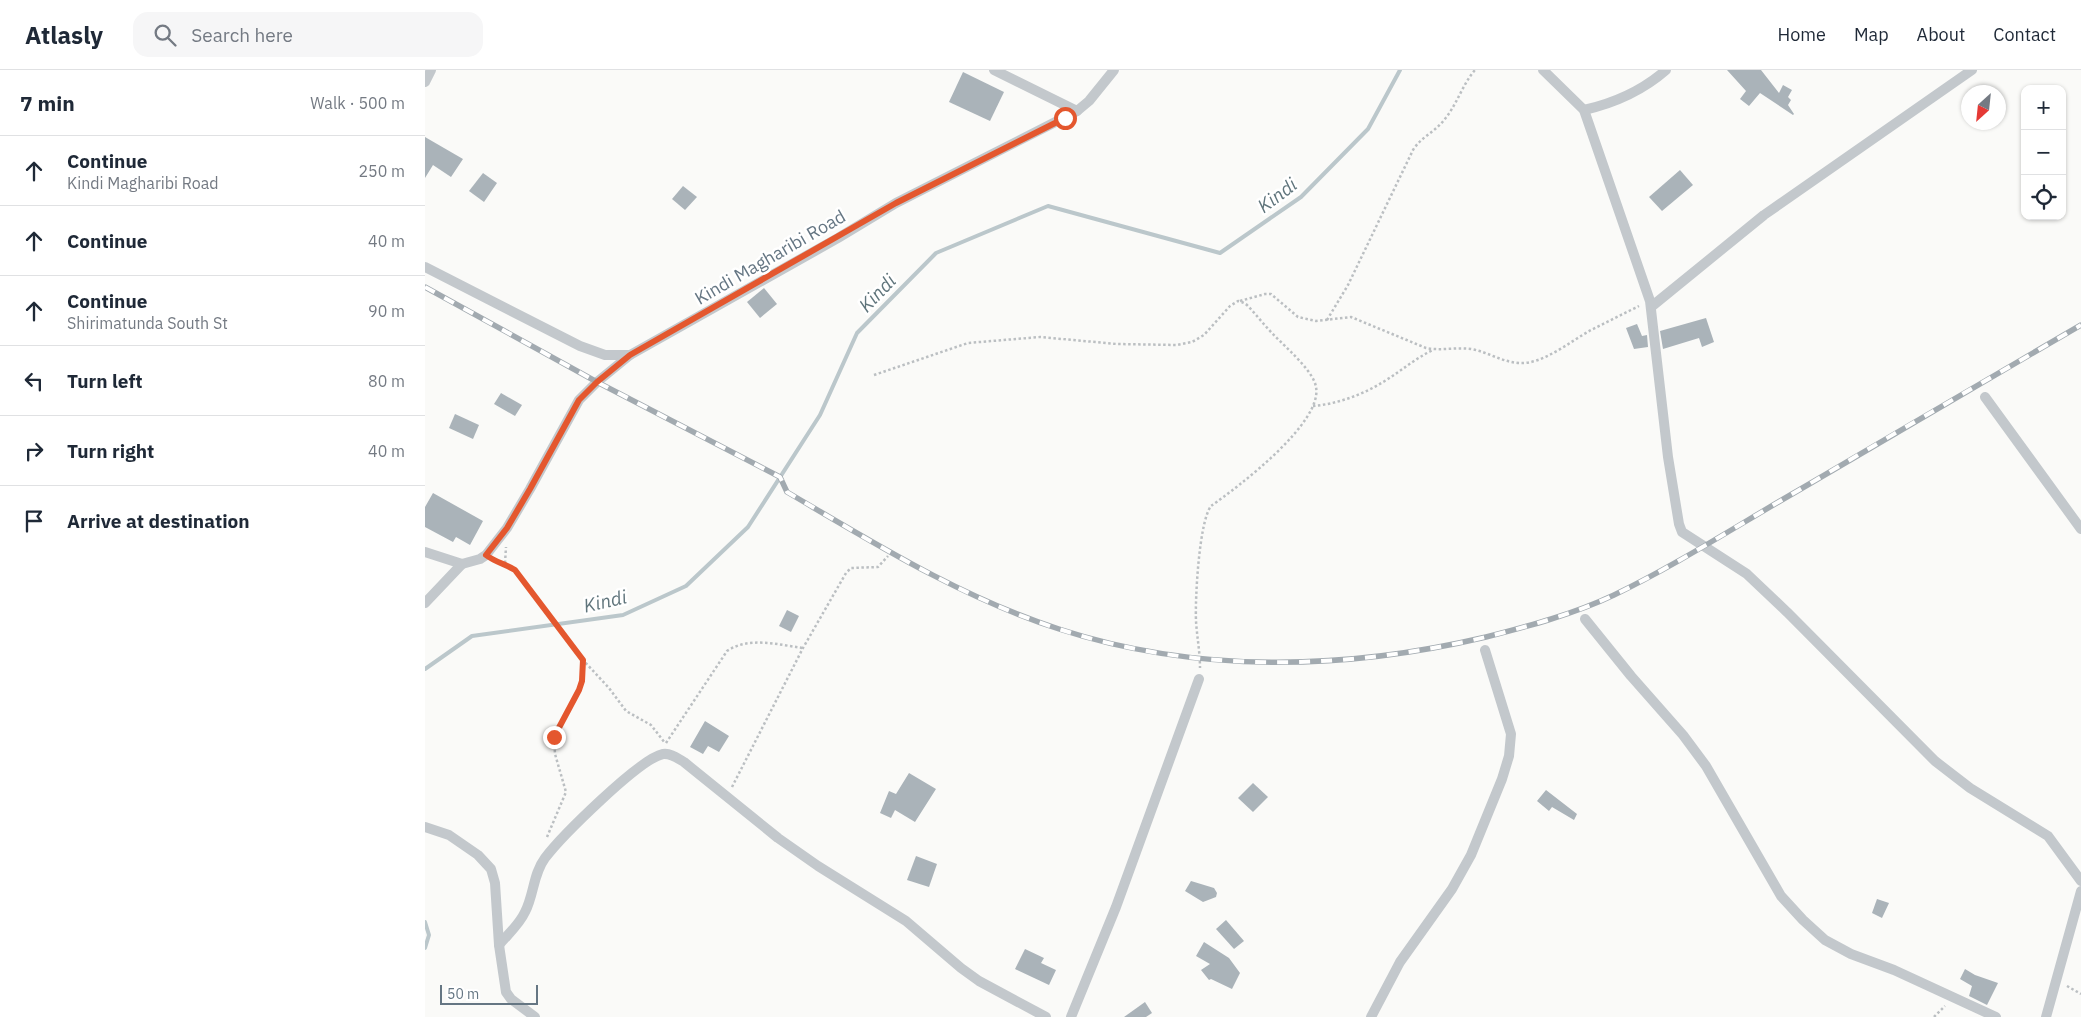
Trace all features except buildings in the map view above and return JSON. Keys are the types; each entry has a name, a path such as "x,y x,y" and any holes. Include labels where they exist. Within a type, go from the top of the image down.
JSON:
{"street":[{"path":"425,82 431,70"},
{"path":"994,70 1077,112"},
{"name":"Kindi Magharibi Road","path":"425,268 580,346 605,355 630,355 896,203 1077,112 1089,101 1114,70"},
{"path":"1543,70 1584,110 1650,304 1668,457 1682,532 1747,574 1935,761 1970,788 2048,836 2059,847 2081,881"},
{"path":"1584,110 1602,106 1633,93 1653,81 1666,70"},
{"path":"1650,304 1764,215 1971,70"},
{"path":"425,603 463,564 480,559 486,555 507,528 579,400 597,382 630,355"},
{"path":"1985,397 2081,529"},
{"path":"425,552 463,564"},
{"path":"1585,619 1631,676 1683,734 1706,766 1781,896 1803,920 1825,940 1851,954 1929,985 1996,1017"},
{"path":"1371,1017 1400,962 1452,889 1471,855 1509,756 1511,734 1485,650"},
{"path":"1071,1017 1116,907 1199,679"},
{"path":"499,944 517,925 525,911 538,871 545,859 583,817 615,788 659,755 671,754 777,838 906,921 979,981 1046,1017"},
{"path":"425,827 449,835 478,855 491,869 495,883 499,944 507,992 511,999 535,1017"},
{"path":"2046,1017 2081,891"}],"path":[{"path":"1327,321 1348,285 1413,150 1421,139 1431,133 1444,120 1475,70"},
{"path":"874,375 968,343 1040,337 1117,344 1177,345 1192,342 1204,335 1230,306 1238,301 1265,294 1271,294 1298,317 1316,321 1327,321 1351,317 1434,350"},
{"path":"1199,679 1200,659 1196,619 1199,554 1206,512 1211,506 1266,465 1289,440 1312,406 1317,387 1312,376 1248,306 1238,301"},
{"path":"1312,406 1343,401 1364,392 1381,383 1415,359 1434,350 1465,348 1479,350 1512,362 1534,361 1650,304"},
{"path":"486,555 495,561 505,563 515,570 583,660 613,692 626,711 651,725 665,744"},
{"path":"727,797 829,600 851,568 878,567 888,556"},
{"path":"659,755 727,651 739,645 762,642 803,648"},
{"path":"545,859 547,837 567,792 555,754 554,737 579,690 582,681 583,660"},
{"path":"2055,980 2081,994"}],"waterway":[{"name":"Kindi","path":"425,669 472,636 623,615 686,586 748,527 820,415 857,333 936,253 1048,206 1220,253 1301,197 1368,129 1400,70"},
{"name":"Kindi","path":"425,922 429,935 425,948"}],"railway":[{"path":"425,287 597,382 780,477 787,492 919,568 988,602 1059,629 1111,644 1164,654 1218,660 1272,662 1326,661 1380,656 1433,648 1519,628 1567,614 1599,602 1685,557 2081,325"}],"route":[{"path":"554,737 579,690 582,681 583,660 515,570 505,563 495,561 486,555 507,528 579,400 597,382 630,355 896,203 1065,118"}]}
